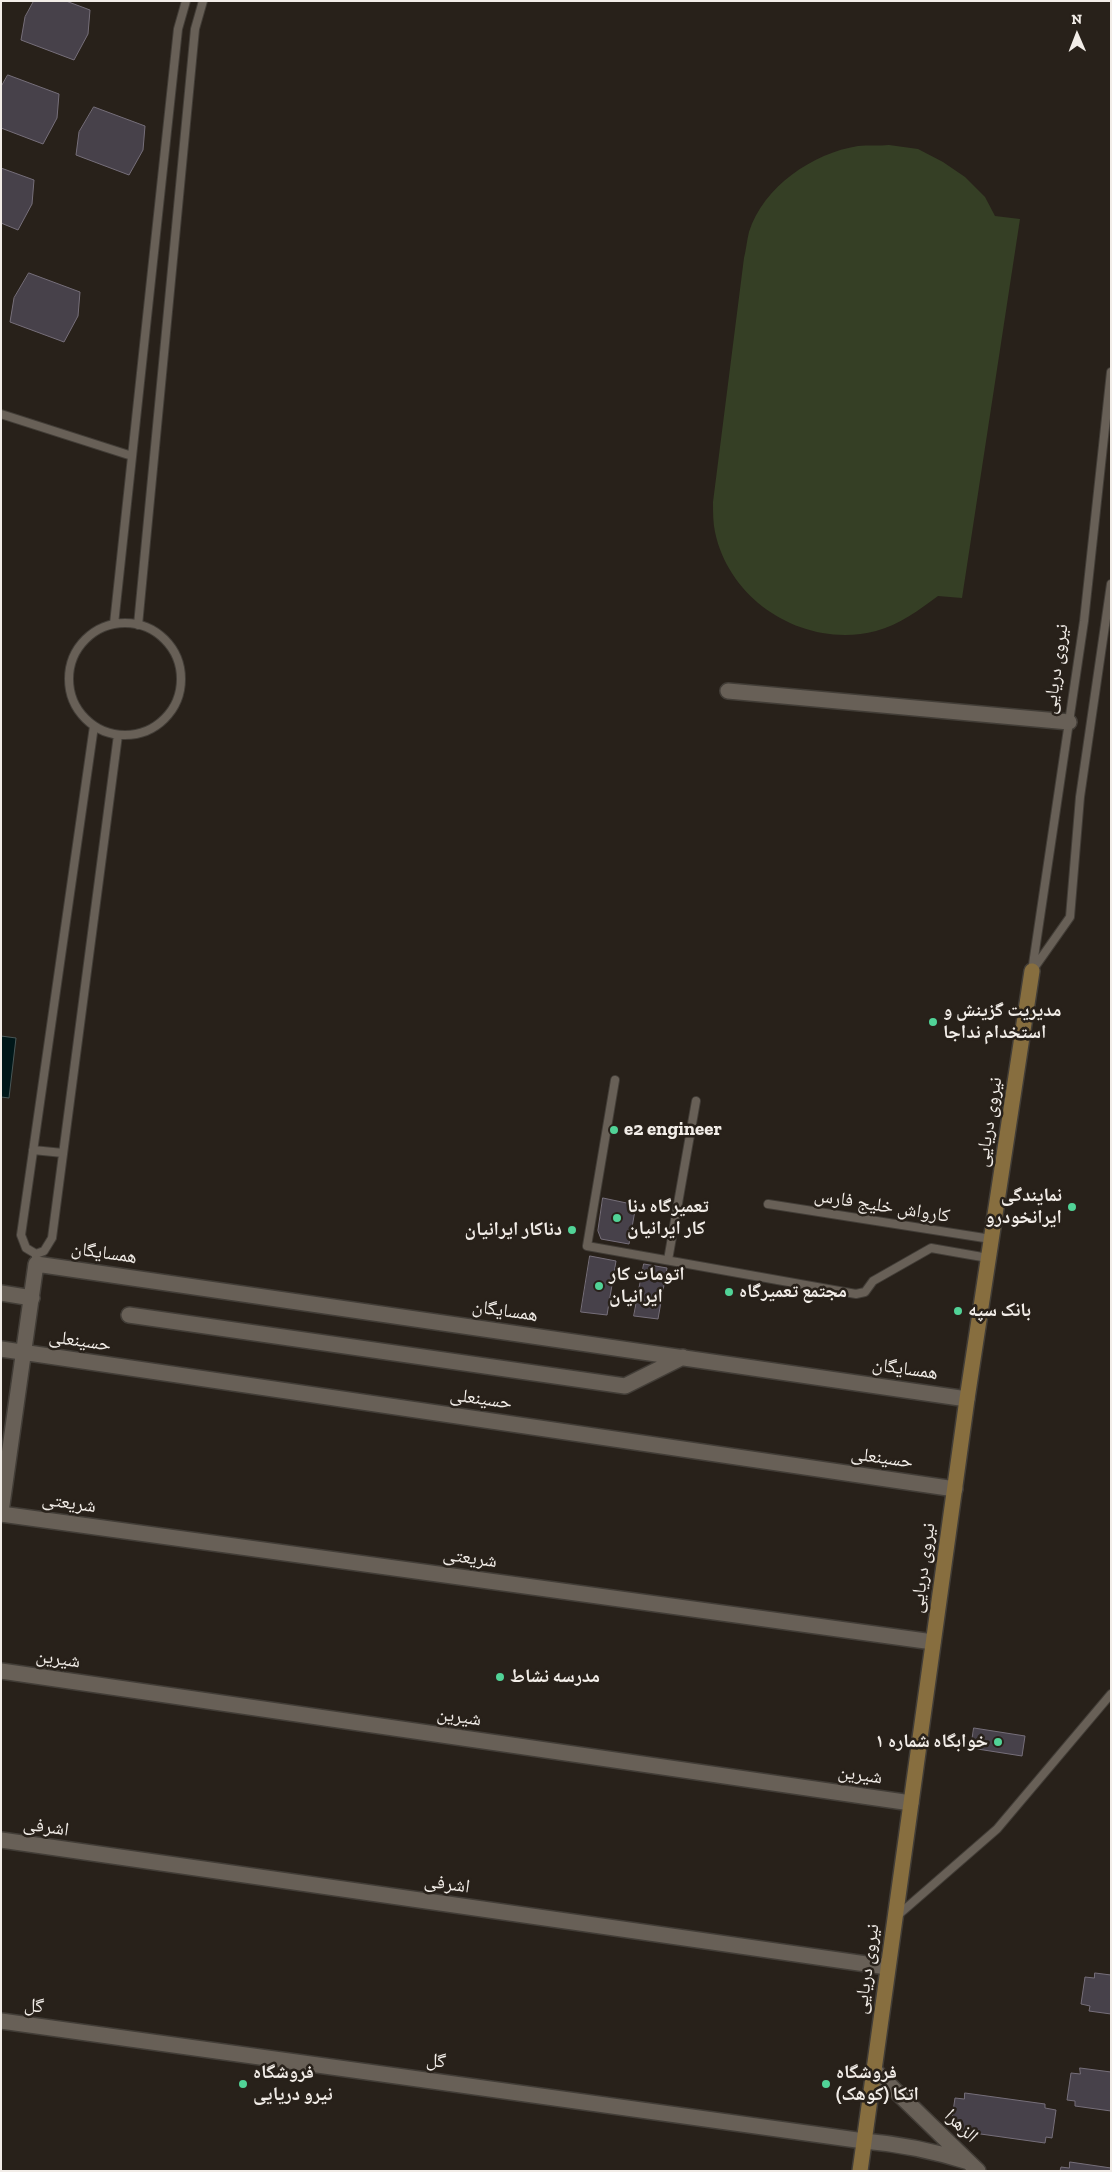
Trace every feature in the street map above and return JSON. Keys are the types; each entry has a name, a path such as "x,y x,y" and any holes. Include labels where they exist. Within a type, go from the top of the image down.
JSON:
{"main road":[{"name":"نیروی دریایی","path":"860,2171 967,1399 1032,971"}],"street":[{"path":"728,691 1069,722"},
{"path":"1,1513 25,1353 36,1259"},
{"name":"همسایگان","path":"36,1259 683,1358 967,1399"},
{"path":"1,1293 32,1298"},
{"path":"129,1315 625,1386 683,1358"},
{"name":"حسینعلی","path":"1,1349 955,1489"},
{"name":"شریعتی","path":"1,1513 933,1642"},
{"name":"شیرین","path":"1,1671 910,1802"},
{"name":"اشرفی","path":"1,1840 887,1967"},
{"name":"گل","path":"1,2021 918,2147 973,2166"},
{"name":"الزهرا","path":"873,2069 973,2166"}],"lane":[{"path":"114,624 178,28 186,1"},
{"path":"138,625 194,29 203,1"},
{"path":"182,13 198,18"},
{"name":"نیروی دریایی","path":"1032,971 1084,621 1111,372"},
{"path":"1,414 132,456"},
{"name":"نیروی دریایی","path":"1032,971 1070,917 1080,797 1111,584"},
{"path":"114,624 138,625 151,629 166,640 177,657 181,676 179,696 170,713 155,726 137,734 118,735 100,730 86,720 75,706 69,690 68,672 73,655 83,640 97,629 114,624"},
{"path":"94,726 21,1236 26,1248 36,1259 44,1251 52,1238 118,735"},
{"path":"615,1080 587,1246 856,1294 866,1292 873,1281 930,1248 988,1258"},
{"path":"668,1260 696,1101"},
{"path":"33,1150 64,1153"},
{"name":"کارواش خلیج فارس","path":"768,1204 991,1239"},
{"path":"894,1920 997,1829 1111,1694"}],"green space":[{"path":"889,145 918,149 943,162 965,177 985,197 995,216 1020,219 962,598 938,596 901,621 876,631 850,635 823,633 798,626 775,615 754,599 737,580 723,557 715,532 713,502 744,258 749,232 756,216 778,187 792,175 807,164 841,150 858,146"}],"shaded area":[{"path":"1,1036 16,1038 9,1098 1,1097"}],"building":[{"path":"34,1 66,1 90,10 88,34 74,60 21,40 25,17"},
{"path":"8,75 59,94 57,118 43,144 1,128 1,87"},
{"path":"94,107 145,126 143,150 129,175 76,155 79,132"},
{"path":"1,168 34,180 32,204 18,230 1,223"},
{"path":"29,273 80,292 78,316 64,342 10,322 14,298"},
{"name":"تعمیرگاه دنا کار ایرانیان","path":"603,1198 636,1205 629,1244 601,1239 598,1231"},
{"name":"اتومات کار ایرانیان","path":"590,1256 616,1261 607,1315 581,1312"},
{"path":"644,1264 667,1268 658,1319 634,1316"},
{"name":"خوابگاه شماره ۱","path":"974,1728 1025,1736 1022,1756 971,1748"},
{"path":"1095,1973 1111,1975 1111,2014 1089,2011 1090,2006 1081,2004 1085,1977 1094,1978"},
{"path":"1080,2068 1111,2072 1111,2111 1075,2106 1075,2101 1067,2100 1071,2073 1080,2074"},
{"path":"965,2093 1045,2104 1045,2108 1056,2110 1052,2138 1046,2137 1045,2143 959,2131 960,2126 951,2125 955,2098 964,2099"},
{"path":"1070,2162 1111,2168 1111,2171 1060,2171 1061,2167 1069,2168"}],"place":[{"name":"مدیریت گزینش و استخدام نداجا","path":"933,1022"},
{"name":"e2 engineer","path":"614,1130"},
{"name":"نمایندگی ایرانخودرو","path":"1072,1207"},
{"name":"تعمیرگاه دنا کار ایرانیان","path":"617,1218"},
{"name":"دناکار ایرانیان","path":"572,1230"},
{"name":"اتومات کار ایرانیان","path":"599,1286"},
{"name":"مجتمع تعمیرگاه","path":"729,1292"},
{"name":"بانک سپه","path":"958,1311"},
{"name":"مدرسه نشاط","path":"500,1677"},
{"name":"خوابگاه شماره ۱","path":"998,1742"},
{"name":"فروشگاه نیرو دریایی","path":"243,2084"},
{"name":"فروشگاه اتکا (کوهک)","path":"826,2084"}]}
